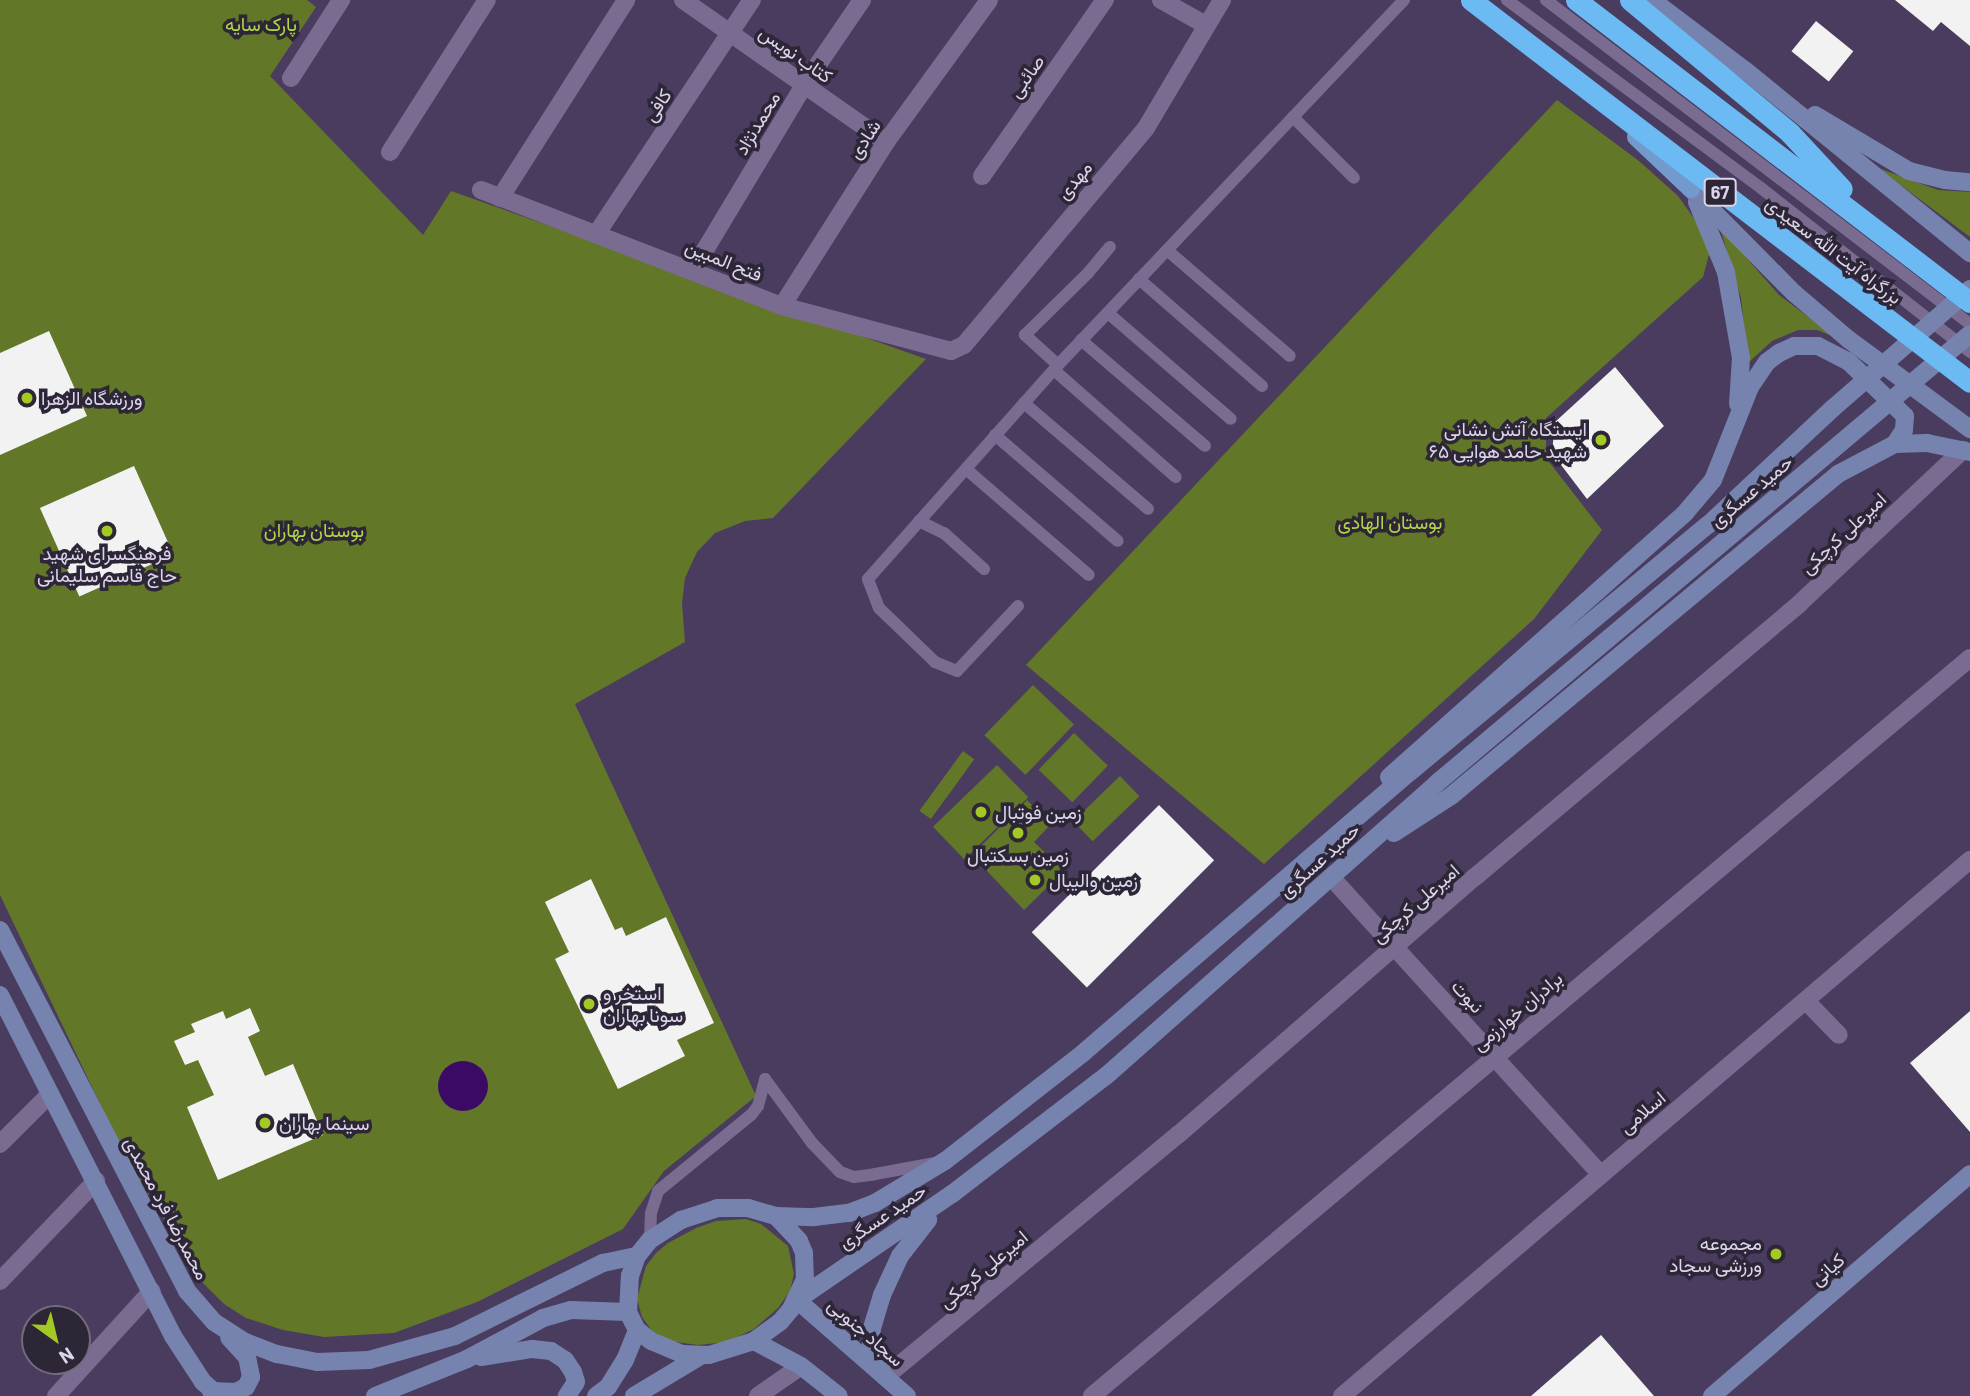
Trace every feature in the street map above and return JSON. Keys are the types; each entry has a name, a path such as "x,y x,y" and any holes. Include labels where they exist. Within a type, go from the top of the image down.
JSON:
{"highway":[{"name":"بزرگراه آیت الله سعیدی","path":"1471,0 1601,103 1970,382"},
{"path":"1576,0 1970,302"},
{"path":"1630,0 1790,133 1882,232"}],"main road":[{"path":"1653,0 1746,71 1970,253"},
{"path":"1746,71 1909,171 1945,180 1970,182"},
{"path":"1601,103 1794,293 1839,332 1970,429"},
{"path":"1691,189 1726,272 1737,327 1741,358 1737,425"},
{"name":"حمید عسگری","path":"776,1216 814,1217 849,1213 875,1203 945,1161 1083,1054 1304,863 1708,525 1832,409 1970,289"},
{"name":"حمید عسگری","path":"797,1300 952,1194 1107,1076 1437,783 1970,334"},
{"path":"1304,863 1412,754 1685,513 1713,480 1750,387 1767,362 1794,346 1818,346 1848,361 1905,416 1904,430 1895,444"},
{"path":"1338,871 1451,796 1838,474 1895,444 1927,443 1966,451"},
{"name":"محمدرضا فرد محمدی","path":"0,930 187,1292 214,1322 245,1342 277,1354 317,1362 369,1360 455,1336 603,1264 637,1256"},
{"path":"0,995 180,1346 212,1394 236,1392 246,1387 251,1377 247,1357 214,1322"},
{"name":"کیانی","path":"1712,1396 1970,1174"},
{"path":"885,1377 871,1345 872,1328 882,1295 913,1236 952,1194"},
{"path":"717,1208 748,1208 776,1216 791,1230 804,1253 804,1279 797,1300 779,1322 754,1341 737,1349 702,1355 663,1347 637,1330 628,1312 626,1295 637,1256 650,1240 681,1220 717,1208"},
{"name":"سجاد جنوبی","path":"797,1300 907,1396"},
{"path":"375,1396 467,1359 543,1318 596,1309 628,1312"},
{"path":"596,1396 608,1387 625,1360 637,1330"},
{"path":"754,1341 801,1366 839,1396"},
{"path":"467,1359 532,1349 551,1351 565,1360 573,1372 576,1382 567,1396"},
{"path":"634,1396 702,1355"}],"street":[{"path":"291,78 341,0"},
{"path":"390,152 487,0"},
{"path":"500,198 626,0"},
{"name":"کتاب نویس","path":"683,0 886,142"},
{"name":"کافی","path":"597,233 752,0"},
{"name":"محمدنژاد","path":"693,270 804,85 862,0"},
{"name":"شادی","path":"782,306 886,142 989,0"},
{"name":"صائبی","path":"982,176 1105,0"},
{"path":"1161,0 1206,25"},
{"name":"مهدی","path":"958,349 1146,128 1222,0"},
{"name":"فتح المبین","path":"481,190 782,306 951,351 958,349"},
{"name":"امیرعلی کرچکی","path":"885,1377 1179,1134 1800,603 1966,451"},
{"name":"برادران خوارزمی","path":"1093,1396 1970,658"},
{"name":"اسلامی","path":"1342,1396 1970,860"},
{"name":"نبوت","path":"1338,871 1395,947 1601,1175"},
{"path":"1805,1001 1839,1035"},
{"path":"0,1144 50,1094"},
{"path":"0,1281 96,1181"},
{"path":"57,1396 152,1291"},
{"path":"758,1396 801,1366"}],"lane":[{"path":"1018,606 957,671 935,662 879,608 868,579 1056,367 1404,0"},
{"path":"1507,0 1761,188 1970,352"},
{"path":"1546,0 1970,324"},
{"path":"1293,117 1353,178"},
{"path":"1110,247 1088,273 1025,335 1176,477"},
{"path":"1167,250 1290,356"},
{"path":"1139,279 1262,386"},
{"path":"1108,313 1231,419"},
{"path":"1081,340 1205,446"},
{"path":"1024,402 1148,509"},
{"path":"995,435 1118,541"},
{"path":"966,469 1089,575"},
{"path":"919,522 944,533 984,569"},
{"path":"650,1240 651,1213 658,1191 751,1115 758,1106 765,1079 812,1143 840,1172 854,1177 945,1161"}],"green space":[{"name":"بوستان بهاران","path":"0,0 307,0 316,7 270,76 423,235 451,191 926,359 773,518 745,521 715,533 697,552 685,578 682,603 685,642 575,704 756,1096 664,1171 623,1229 477,1302 394,1333 324,1337 283,1330 246,1318 224,1304 203,1283 127,1160 0,895"},
{"name":"بوستان الهادی","path":"1557,100 1639,161 1678,196 1698,224 1710,251 1703,277 1546,418 1546,458 1602,530 1534,619 1264,864 1026,665"},
{"path":"1878,168 1938,190 1970,192 1970,237"},
{"path":"1720,228 1779,295 1835,337 1817,330 1798,330 1772,341 1748,363 1741,298"},
{"path":"1033,685 1074,725 1025,775 984,735"},
{"path":"1074,733 1108,766 1072,802 1039,770"},
{"path":"963,751 974,759 931,819 920,811"},
{"name":"زمین فوتبال","path":"997,765 1028,797 964,859 933,827"},
{"path":"1120,776 1139,796 1093,841 1073,821"},
{"path":"1027,800 1051,824 1034,842 1064,871 1024,910 972,855"},
{"path":"746,1219 761,1224 788,1246 794,1274 790,1291 778,1308 754,1329 727,1342 698,1345 669,1341 652,1331 642,1317 637,1299 646,1266 656,1253 668,1243 696,1228 716,1221"}],"shaded area":[{"path":"463,1061 480,1069 488,1086 480,1103 463,1111 446,1103 438,1086 446,1069"}],"building":[{"path":"1895,0 1970,0 1970,46 1941,22 1933,31"},
{"path":"1816,21 1853,51 1829,82 1791,51"},
{"path":"49,331 87,416 0,455 0,353"},
{"name":"ایستگاه آتش نشانی ۶۵ شهید حامد هوایی","path":"1615,367 1664,426 1587,499 1552,453 1555,422"},
{"name":"فرهنگسرای شهید حاج قاسم سلیمانی","path":"134,466 173,555 79,597 40,508"},
{"path":"1159,805 1214,860 1087,987 1032,932"},
{"path":"591,879 615,930 622,927 626,936 666,917 714,1023 677,1040 685,1056 618,1089 555,959 569,952 545,902"},
{"path":"250,1008 260,1031 248,1037 265,1076 293,1064 323,1135 218,1180 187,1107 214,1095 198,1060 185,1065 174,1041 195,1032 191,1024 223,1011 226,1019"},
{"path":"1970,1011 1970,1132 1910,1063"},
{"path":"1601,1335 1654,1396 1531,1396"}],"place":[{"name":"ورزشگاه الزهرا","path":"27,398"},
{"name":"ایستگاه آتش نشانی ۶۵ شهید حامد هوایی","path":"1601,440"},
{"name":"فرهنگسرای شهید حاج قاسم سلیمانی","path":"107,531"},
{"name":"زمین فوتبال","path":"981,812"},
{"name":"زمین بسکتبال","path":"1018,833"},
{"name":"زمین والیبال","path":"1035,880"},
{"name":"استخر و سونا بهاران","path":"589,1004"},
{"name":"سینما بهاران","path":"265,1123"},
{"name":"مجموعه ورزشی سجاد","path":"1776,1254"}],"park label":[{"name":"پارک سایه","path":"261,24"}]}
